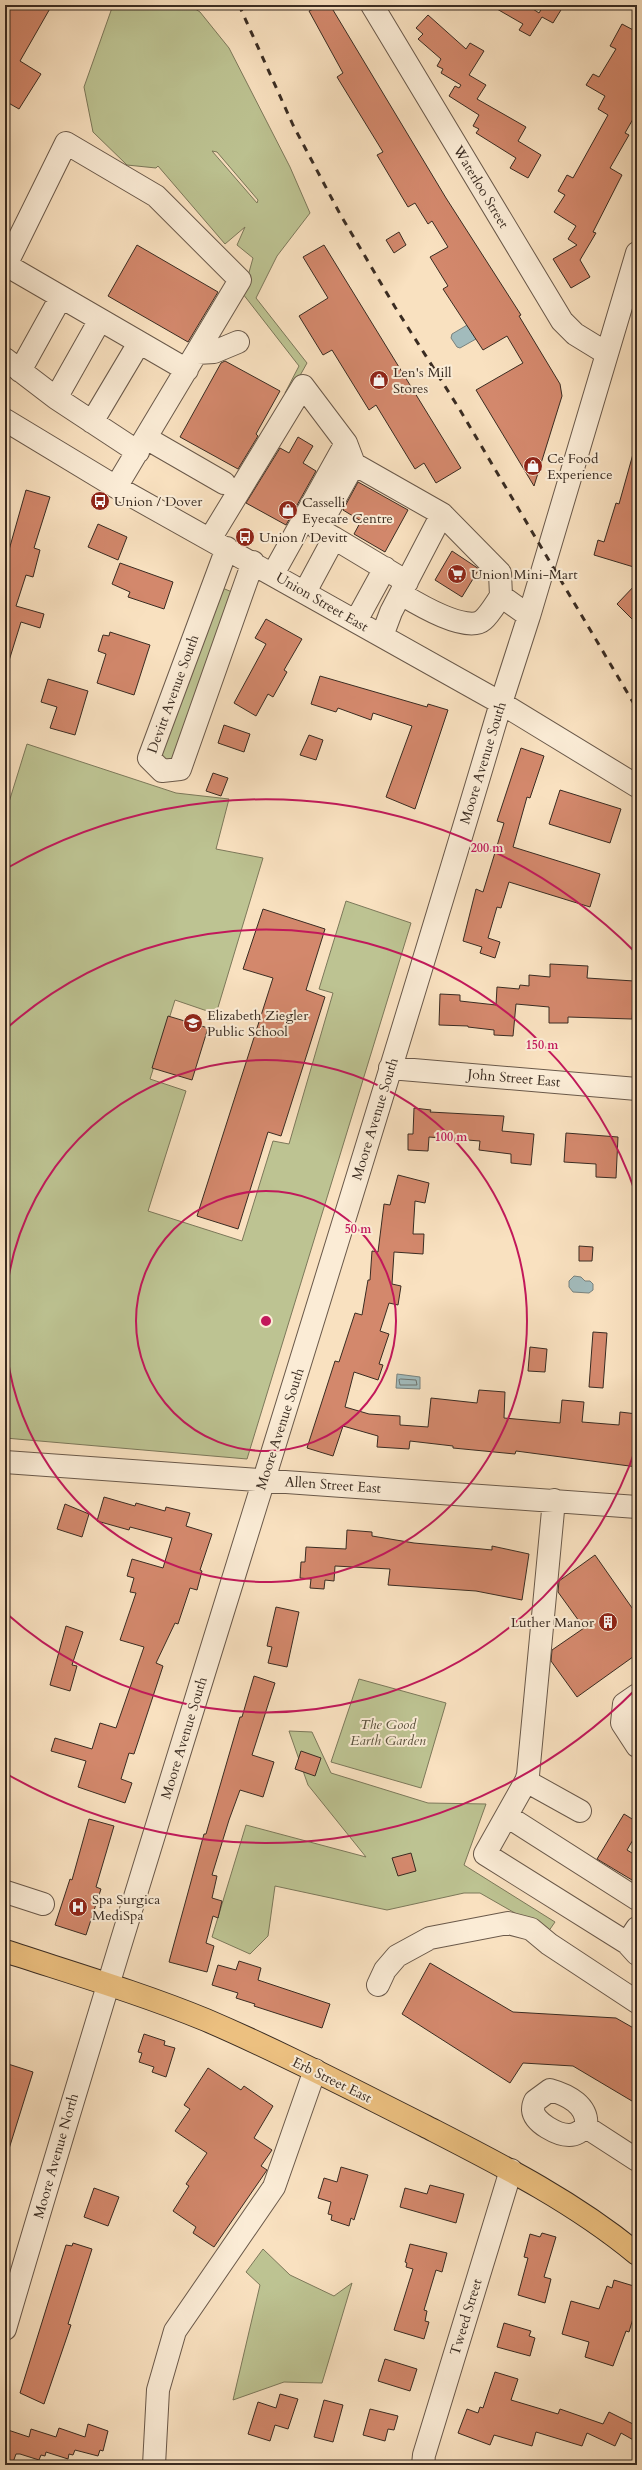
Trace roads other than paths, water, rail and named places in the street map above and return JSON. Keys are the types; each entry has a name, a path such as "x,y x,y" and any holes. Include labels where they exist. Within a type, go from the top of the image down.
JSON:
{"main road":[{"name":"Erb Street East","path":"5,1951 108,1984 206,2020 315,2070 511,2170 580,2211 637,2254"}],"street":[{"name":"Waterloo Street","path":"372,5 562,321 575,334 606,354"},
{"path":"116,487 192,362 240,280 156,196 66,143 6,267 61,297 139,343 192,362 238,342"},
{"name":"Moore Avenue South","path":"108,1984 265,1479 501,703 530,616 637,253"},
{"path":"61,297 12,365 56,398 92,422 224,483"},
{"path":"56,398 100,320"},
{"path":"92,422 139,343"},
{"path":"219,544 303,386 346,443 354,464 442,514 500,573 502,596 482,621 473,624 431,612 404,588 385,568 318,529 354,464"},
{"name":"Union Street East","path":"5,420 116,487 253,562 501,703 637,786"},
{"path":"273,574 346,443"},
{"path":"382,636 391,612 442,514"},
{"path":"305,592 334,538"},
{"name":"Devitt Avenue South","path":"219,544 149,758 162,771 180,769 253,562"},
{"path":"356,621 385,568"},
{"path":"502,596 530,616"},
{"name":"John Street East","path":"390,1068 637,1088"},
{"name":"Allen Street East","path":"5,1462 265,1479 637,1507"},
{"path":"554,1500 526,1781 485,1854 634,1942"},
{"path":"637,1695 624,1704 622,1723 637,1746"},
{"path":"526,1781 580,1811"},
{"path":"507,1816 637,1899"},
{"path":"5,1896 6,1892 43,1904"},
{"path":"378,1985 385,1970 397,1956 430,1938 508,1924 531,1929 549,1944 637,2002"},
{"name":"Moore Avenue North","path":"5,2329 108,1984"},
{"path":"154,2465 158,2390 174,2331 274,2187 315,2070"},
{"path":"586,2127 637,2160"},
{"name":"Tweed Street","path":"423,2465 424,2455 511,2170"}],"water":[{"path":"474,321 483,335 460,348 457,347 451,338 452,334"},
{"path":"574,1276 581,1277 585,1281 590,1281 593,1284 593,1290 589,1293 573,1292 569,1287 569,1281"},
{"path":"397,1374 420,1377 420,1389 396,1388"}],"railway":[{"path":"239,5 293,125 340,214 395,307 460,410 637,709"}],"place":[{"name":"Len's Mill Stores","path":"379,380"},
{"name":"Ce Food Experience","path":"533,466"},
{"name":"Union / Dover","path":"100,501"},
{"name":"Casselli Eyecare Centre","path":"288,510"},
{"name":"Union / Devitt","path":"245,537"},
{"name":"Union Mini-Mart","path":"457,574"},
{"name":"Elizabeth Ziegler Public School","path":"193,1023"},
{"name":"Luther Manor","path":"608,1622"},
{"name":"Spa Surgica MediSpa","path":"78,1907"}],"park label":[{"name":"The Good Earth Garden","path":"388,1732"}]}
